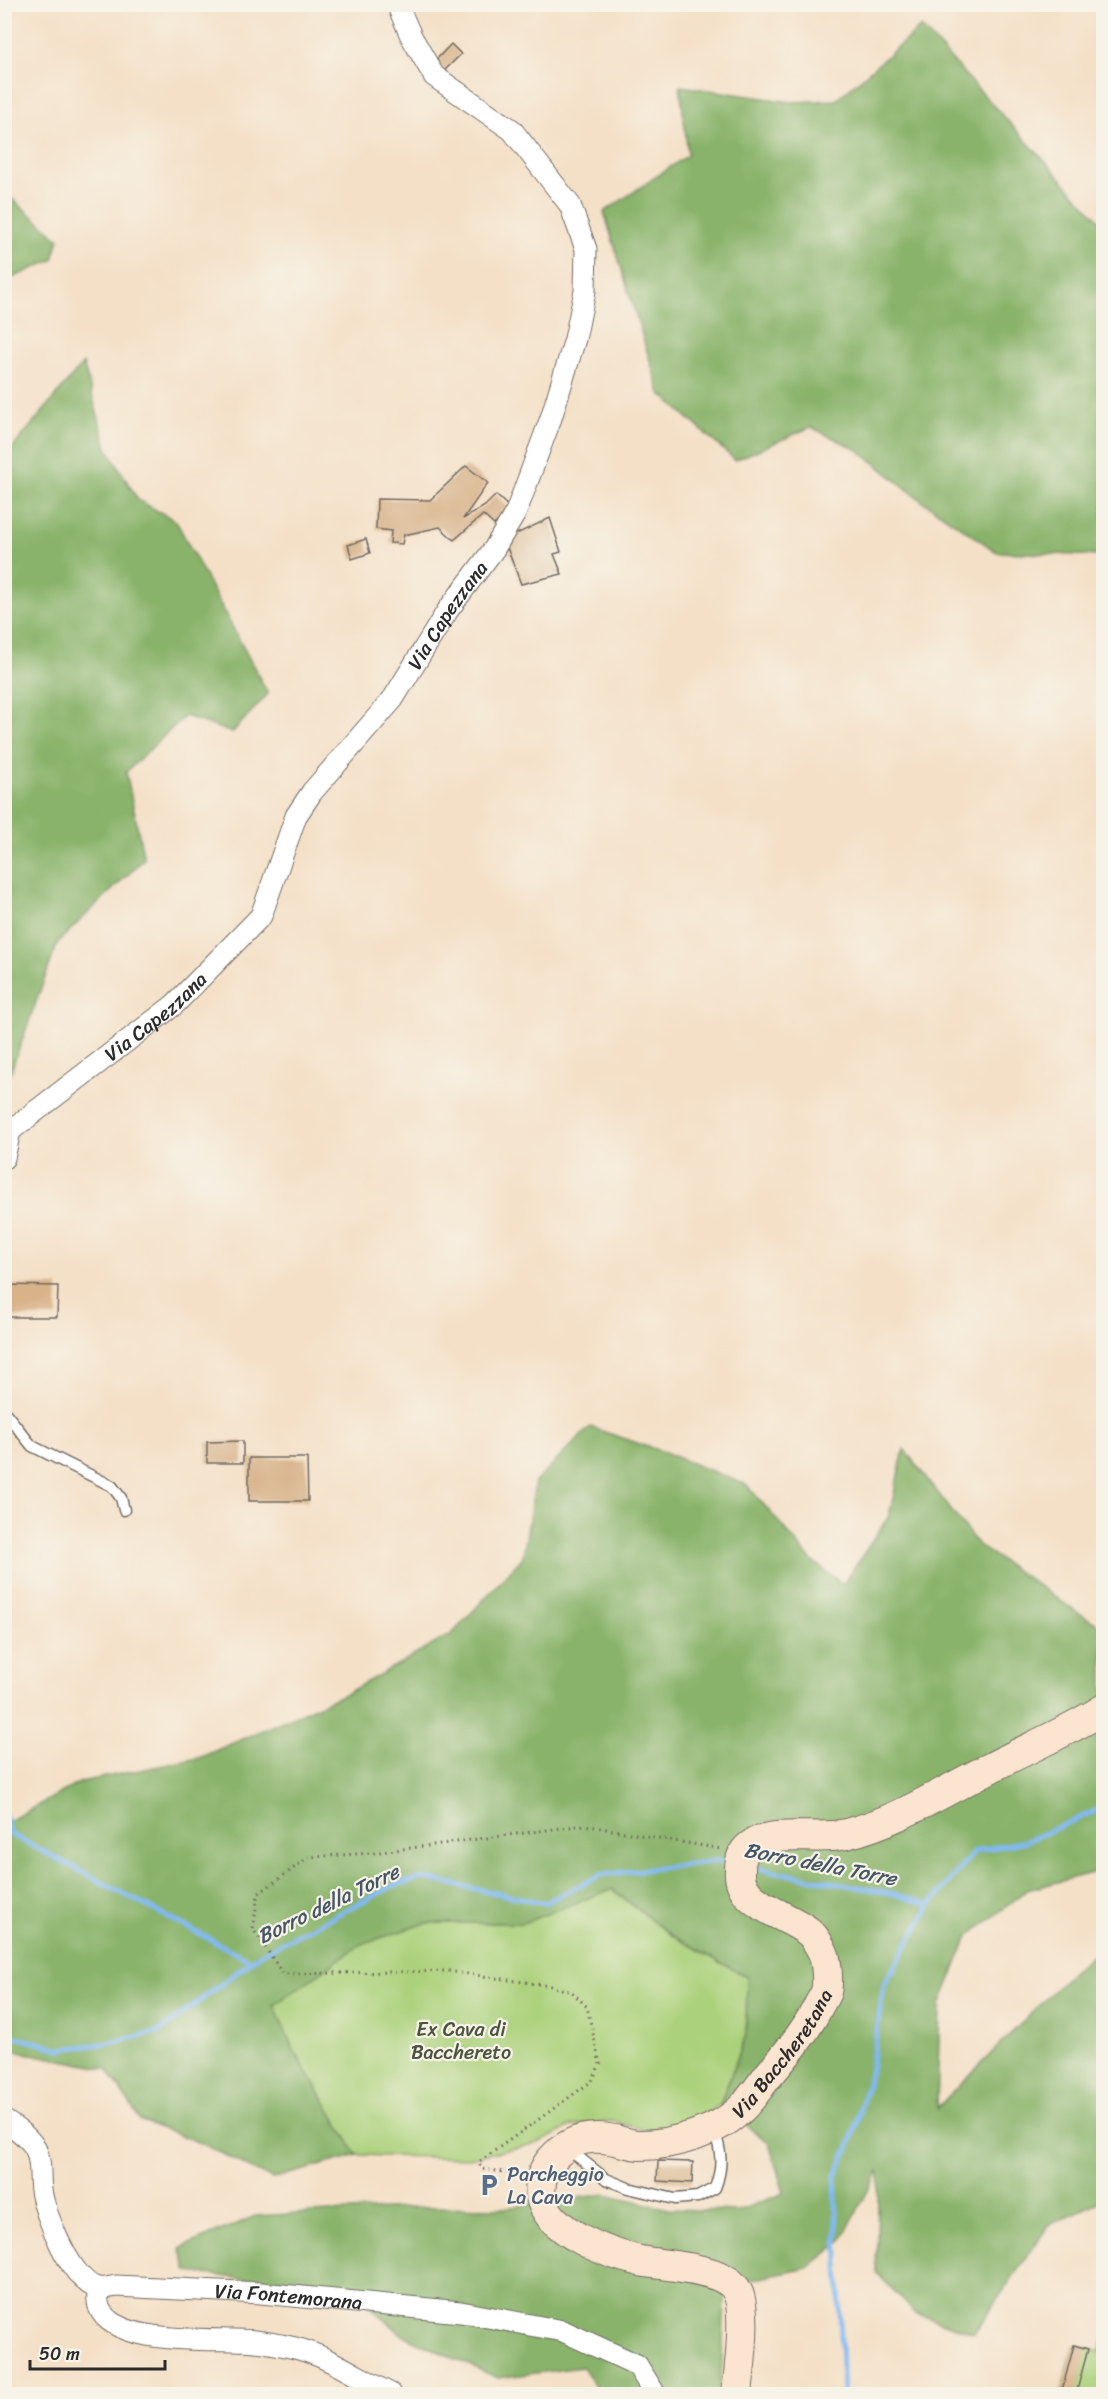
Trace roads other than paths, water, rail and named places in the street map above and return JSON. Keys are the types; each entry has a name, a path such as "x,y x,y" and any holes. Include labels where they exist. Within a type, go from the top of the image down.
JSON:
{"street":[{"name":"Via Capezzana","path":"4,1158 10,1131 174,1005 261,916 296,816 312,792 393,699 448,610 494,549 516,512 551,418 585,291 585,249 570,205 512,130 434,76 411,36 397,4"},
{"name":"Via Baccheretana","path":"565,2146 585,2138 609,2139 637,2145 669,2142 713,2127 741,2109 803,2035 826,1991 825,1957 810,1933 752,1898 743,1885 741,1862 765,1839 780,1836 842,1836 874,1825 1104,1709"},
{"path":"4,2120 21,2132 35,2149 41,2171 40,2188 46,2214 76,2270 87,2283 98,2288 99,2307 112,2323 137,2333 201,2341 254,2341 298,2349 332,2363 391,2394"},
{"path":"565,2146 548,2163 541,2177 541,2198 550,2218 573,2235 611,2253 724,2278 737,2289 741,2306 737,2394"},
{"name":"Via Fontemorana","path":"98,2288 116,2286 261,2293 461,2312 541,2326 563,2331 637,2365 655,2394"}],"lane":[{"path":"4,1411 32,1446 112,1486 121,1498 124,1510"},
{"path":"565,2146 606,2179 628,2188 675,2199 698,2198 715,2188 722,2171 721,2149 713,2127"}],"waterway":[{"path":"843,2394 835,2178 852,2139 870,2074 884,1985 930,1905 975,1851 1027,1841 1104,1807"},
{"path":"4,1813 10,1834 251,1961"},
{"name":"Borro della Torre","path":"4,2034 60,2049 104,2044 159,2032 262,1953 393,1886 422,1878 545,1903 601,1875 717,1861 731,1863"},
{"name":"Borro della Torre","path":"749,1867 890,1893 930,1905"}],"place":[{"name":"Parcheggio La Cava","path":"489,2185"}],"park label":[{"name":"Ex Cava di Bacchereto","path":"461,2040"}]}
